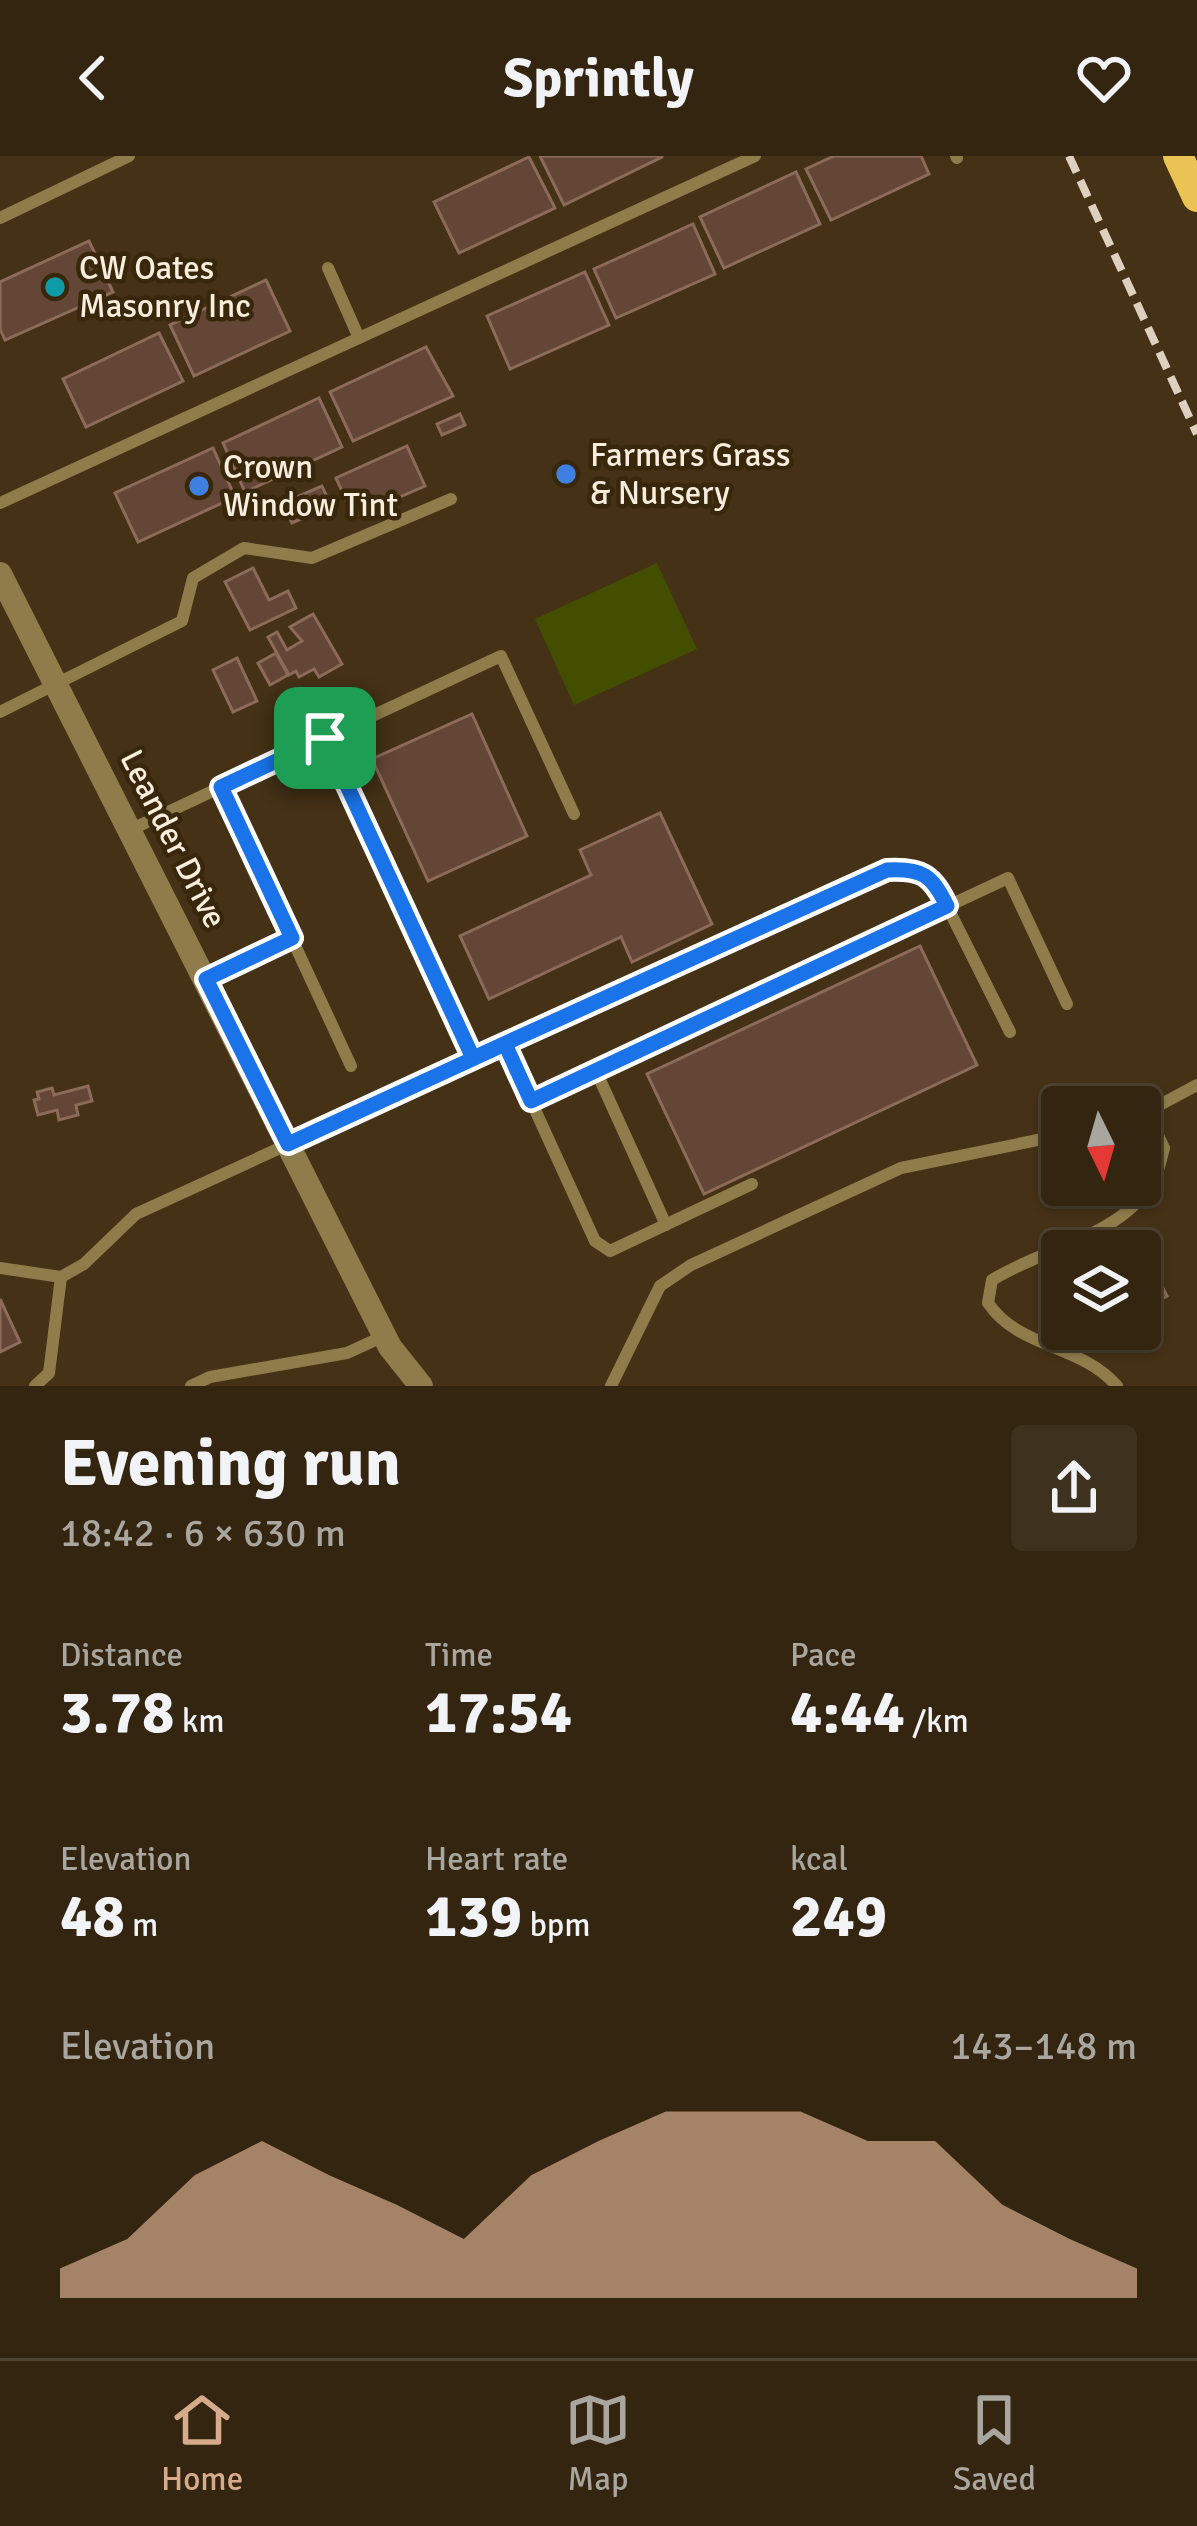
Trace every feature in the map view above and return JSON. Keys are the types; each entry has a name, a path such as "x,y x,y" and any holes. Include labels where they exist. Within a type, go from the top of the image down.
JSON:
{"main road":[{"path":"1178,156 1197,197"}],"street":[{"name":"Leander Drive","path":"0,574 385,1335 422,1386"}],"lane":[{"path":"0,218 129,156"},
{"path":"0,503 755,156"},
{"path":"328,268 359,338"},
{"path":"0,712 182,621 193,578 244,548 312,557 451,499"},
{"path":"131,829 501,656 574,814"},
{"path":"325,738 473,1058"},
{"path":"221,787 351,1066"},
{"path":"0,1268 61,1277 83,1264 136,1214 887,870 916,868 933,878 1010,1032"},
{"path":"531,1101 1008,878 1067,1004"},
{"path":"206,979 292,938"},
{"path":"505,1044 595,1240 610,1251 752,1184"},
{"path":"596,1071 666,1225"},
{"path":"1161,1104 1197,1085"},
{"path":"611,1386 660,1286 691,1265 901,1168 1041,1139"},
{"path":"1117,1386 1101,1368 1002,1324 988,1303 992,1280 1013,1266 1084,1238 1132,1206"},
{"path":"35,1386 49,1373 61,1277"},
{"path":"191,1386 210,1377 347,1353 385,1335"}],"green space":[{"path":"657,563 697,649 574,705 535,619"}],"building":[{"path":"540,156 662,156 662,157 564,205"},
{"path":"834,156 921,156 929,174 831,220 806,169"},
{"path":"529,157 555,208 459,253 434,202"},
{"path":"796,172 820,224 724,268 700,217"},
{"path":"693,224 715,274 616,318 594,269"},
{"name":"CW Oates Masonry Inc","path":"89,241 113,292 5,340 0,329 0,282"},
{"path":"585,272 609,325 510,369 487,316"},
{"path":"266,280 290,331 194,376 170,325"},
{"path":"159,333 183,381 86,427 63,379"},
{"path":"426,347 453,396 353,441 330,392"},
{"path":"319,398 342,447 245,492 223,443"},
{"path":"460,414 465,425 442,435 437,424"},
{"path":"407,446 425,486 354,517 336,478"},
{"path":"213,448 235,497 138,542 115,493"},
{"path":"322,486 331,506 292,523 283,503"},
{"path":"253,568 269,600 288,591 296,608 250,630 225,582"},
{"path":"313,614 342,664 319,677 314,669 299,677 296,671 289,675 268,637 277,632 287,650 302,641 290,627"},
{"path":"276,653 288,675 270,685 258,663"},
{"path":"237,658 257,701 233,712 213,670"},
{"path":"472,714 527,836 428,881 372,759"},
{"path":"660,813 712,924 632,962 621,937 489,999 460,936 591,875 580,850"},
{"path":"920,946 977,1065 704,1194 647,1074"},
{"path":"88,1086 92,1101 76,1105 78,1115 59,1120 57,1110 38,1115 37,1092 52,1088 54,1095"},
{"path":"0,1299 20,1342 0,1352"}],"railway":[{"path":"1069,156 1197,434"}],"place":[{"name":"CW Oates Masonry Inc","path":"55,287"},
{"name":"Farmers Grass & Nursery","path":"566,474"},
{"name":"Crown Window Tint","path":"199,486"}],"route":[{"path":"325,738 473,1058 887,870 916,868 933,878 947,906 531,1101 505,1044 288,1144 206,979 292,938 221,787 325,738"}]}
